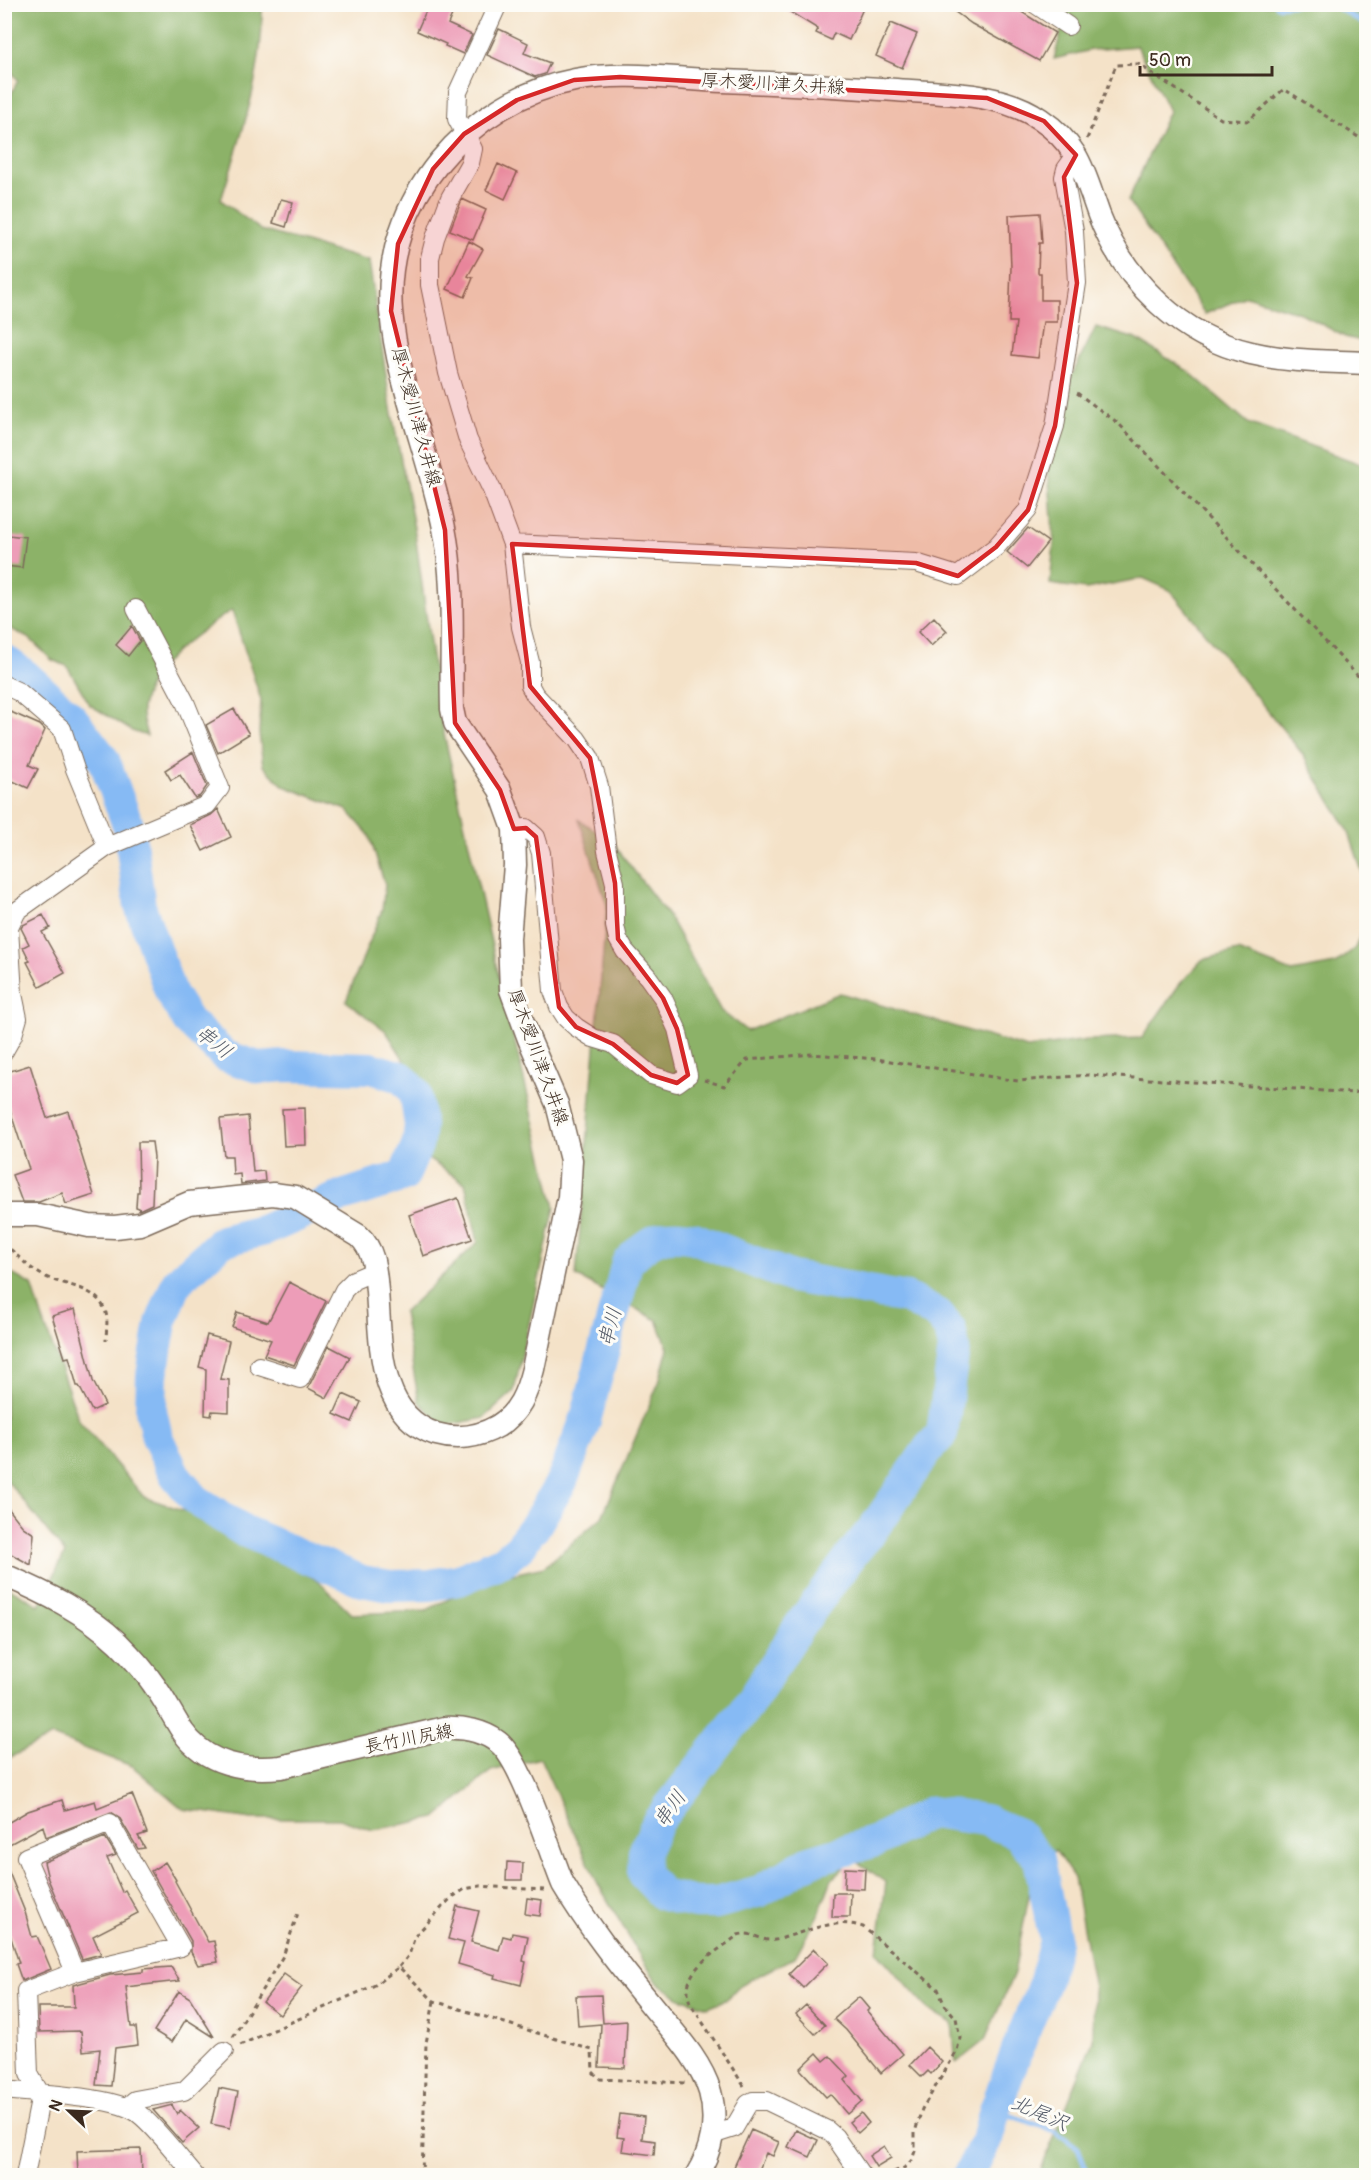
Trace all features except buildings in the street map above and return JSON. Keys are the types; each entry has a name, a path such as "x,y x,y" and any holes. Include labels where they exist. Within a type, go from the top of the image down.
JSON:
{"main road":[{"name":"厚木愛川津久井線","path":"4,1215 38,1215 89,1226 115,1227 140,1224 189,1203 273,1194 295,1197 360,1236 368,1244 375,1271 381,1337 389,1389 411,1421 426,1431 441,1435 470,1436 492,1430 514,1413 526,1394 569,1197 572,1160 557,1104 511,990 509,939 515,865 514,829 500,790 455,723 452,709 451,585 445,530 399,355 391,311 394,259 410,212 423,184 464,134 496,111 536,92 574,80 620,77 859,88 987,98 1006,103 1034,115 1058,134 1076,155 1085,171 1098,212 1118,255 1148,293 1194,331 1216,342 1256,354 1292,359 1366,363"},
{"name":"長竹川尻線","path":"4,1575 66,1604 111,1637 149,1678 187,1736 206,1754 227,1764 255,1769 282,1767 446,1728 465,1729 491,1737 499,1743 518,1770 563,1884 593,1931 697,2063 710,2094 713,2112 712,2135 705,2158 696,2175"}],"street":[{"path":"498,4 458,92 457,119 473,149 470,163 443,213 430,258 430,285 448,373 468,440 492,490 512,544 521,627 530,662 530,686 535,695 577,739 590,758 599,786 607,851 615,883 615,926 618,939 663,998 677,1029 688,1075 677,1083 651,1075 613,1044 593,1038 566,1018 559,1007 554,991 541,853 532,832 526,828 514,829"},
{"path":"1035,4 1068,26"},
{"path":"512,544 916,564 958,576 996,547 1028,510 1055,426 1077,283 1074,231 1064,177 1066,169 1076,155"},
{"path":"4,1052 13,1035 18,1018 13,994 9,928 17,911 106,848 207,805 220,788 185,702 136,609"},
{"path":"4,686 19,692 62,729 106,848"},
{"path":"259,1366 300,1379 344,1290 354,1280 375,1271"},
{"path":"26,2175 41,2095 29,2074 26,1991 75,1972 181,1947 110,1823 26,1857 75,1972"},
{"path":"128,2107 135,2100 184,2091 224,2052"},
{"path":"4,2090 102,2101 128,2107 140,2115 195,2175"},
{"path":"712,2135 734,2128 748,2104 753,2101 767,2101 826,2130 835,2137 862,2175"}],"path":[{"path":"1076,155 1086,141 1116,65 1127,64 1138,64 1221,119 1248,121 1284,89 1366,142"},
{"path":"1062,381 1118,423 1358,676 1366,703"},
{"path":"688,1075 724,1086 747,1060 812,1054 878,1059 1018,1081 1089,1075 1354,1093 1366,1089"},
{"path":"4,1243 31,1269 46,1277 86,1290 98,1299 106,1314 106,1341"},
{"path":"224,2052 375,1985 399,1967 409,1955 416,1936 451,1898 465,1888 480,1886 549,1890 563,1884"},
{"path":"224,2052 282,1956 297,1913"},
{"path":"753,2101 690,2003 686,1992 693,1971 738,1935 745,1933 751,1933 769,1941 832,1924 853,1923 863,1927 938,1989 944,2004 956,2018 960,2038 957,2051 922,2109 915,2132 915,2151 912,2160 904,2168 883,2175"},
{"path":"399,1967 434,2001 592,2050 593,2072 600,2079 684,2082 692,2088 695,2097 710,2094"},
{"path":"422,2175 426,2043 434,2001"}],"highlighted area":[{"path":"620,77 987,98 1044,121 1076,155 1064,177 1077,283 1055,426 1028,510 996,547 958,576 916,563 512,544 530,686 590,758 615,883 618,939 663,998 677,1029 688,1075 677,1083 651,1075 613,1044 576,1027 559,1007 536,837 526,828 514,829 500,790 455,723 445,530 391,311 398,244 433,169 464,134 517,100 574,80"}],"green space":[{"path":"12,5 262,5 259,55 250,104 221,200 261,230 369,261 391,408 415,533 440,716 499,977 555,1207 514,1391 484,1418 443,1426 419,1402 403,1313 478,1242 465,1183 414,1150 411,1071 386,1031 346,1001 382,910 385,885 369,835 347,810 284,786 263,766 259,733 261,700 232,610 177,651 155,676 142,708 147,736 132,731 90,705 67,666 52,660 29,638 5,626 4,108 18,80 5,64 5,20"},
{"path":"1060,5 1366,5 1366,342 1345,337 1303,314 1246,296 1205,314 1128,201 1169,111 1137,46 1091,50 1054,59 1061,32"},
{"path":"1096,327 1136,339 1188,371 1248,423 1366,466 1366,883 1348,830 1301,752 1170,590 1143,578 1086,589 1050,584 1054,543 1047,455 1061,397"},
{"path":"579,820 610,839 669,917 721,1011 747,1031 840,993 1027,1048 1088,1040 1142,1038 1179,985 1202,960 1238,951 1292,972 1335,964 1355,948 1366,922 1366,2175 1039,2175 1093,2040 1094,1988 1074,1878 1055,1850 1035,1865 1014,1973 985,2040 956,2063 952,2023 929,2010 877,1952 886,1882 853,1859 832,1879 819,1913 795,1957 742,1984 727,1999 708,2007 680,1998 658,1983 597,1882 540,1758 491,1771 436,1818 373,1830 339,1819 251,1819 183,1809 132,1766 52,1736 5,1760 4,1585 39,1605 65,1553 5,1478 5,1270 32,1285 79,1420 144,1497 214,1521 319,1581 352,1614 425,1611 486,1580 544,1567 602,1517 659,1382 668,1348 657,1320 576,1276 607,905"}],"waterway":[{"path":"1275,4 1277,6 1296,4"},
{"path":"1332,4 1366,25"},
{"name":"串川","path":"4,660 26,676 72,718 104,760 129,828 140,906 171,994 188,1021 225,1056 261,1068 284,1066 371,1068 401,1077 415,1092 420,1125 418,1143 404,1176 342,1196 265,1230 222,1241 177,1282 161,1323 152,1375 151,1410 157,1437 175,1475 196,1500 244,1531 362,1581 390,1586 430,1585 459,1580 503,1561 520,1547 562,1481 585,1421 627,1263 649,1243 665,1237 694,1238 792,1277 907,1298 937,1314 950,1329 954,1348 942,1434 929,1448 873,1529 800,1625 747,1707 658,1821 644,1852 643,1874 663,1895 695,1903 716,1903 760,1891 810,1861 876,1841 931,1812 985,1820 1018,1834 1039,1859 1055,1941 1045,1981 995,2110 987,2139 968,2176"},
{"name":"北尾沢","path":"995,2110 1055,2131 1078,2148 1089,2176"}]}
